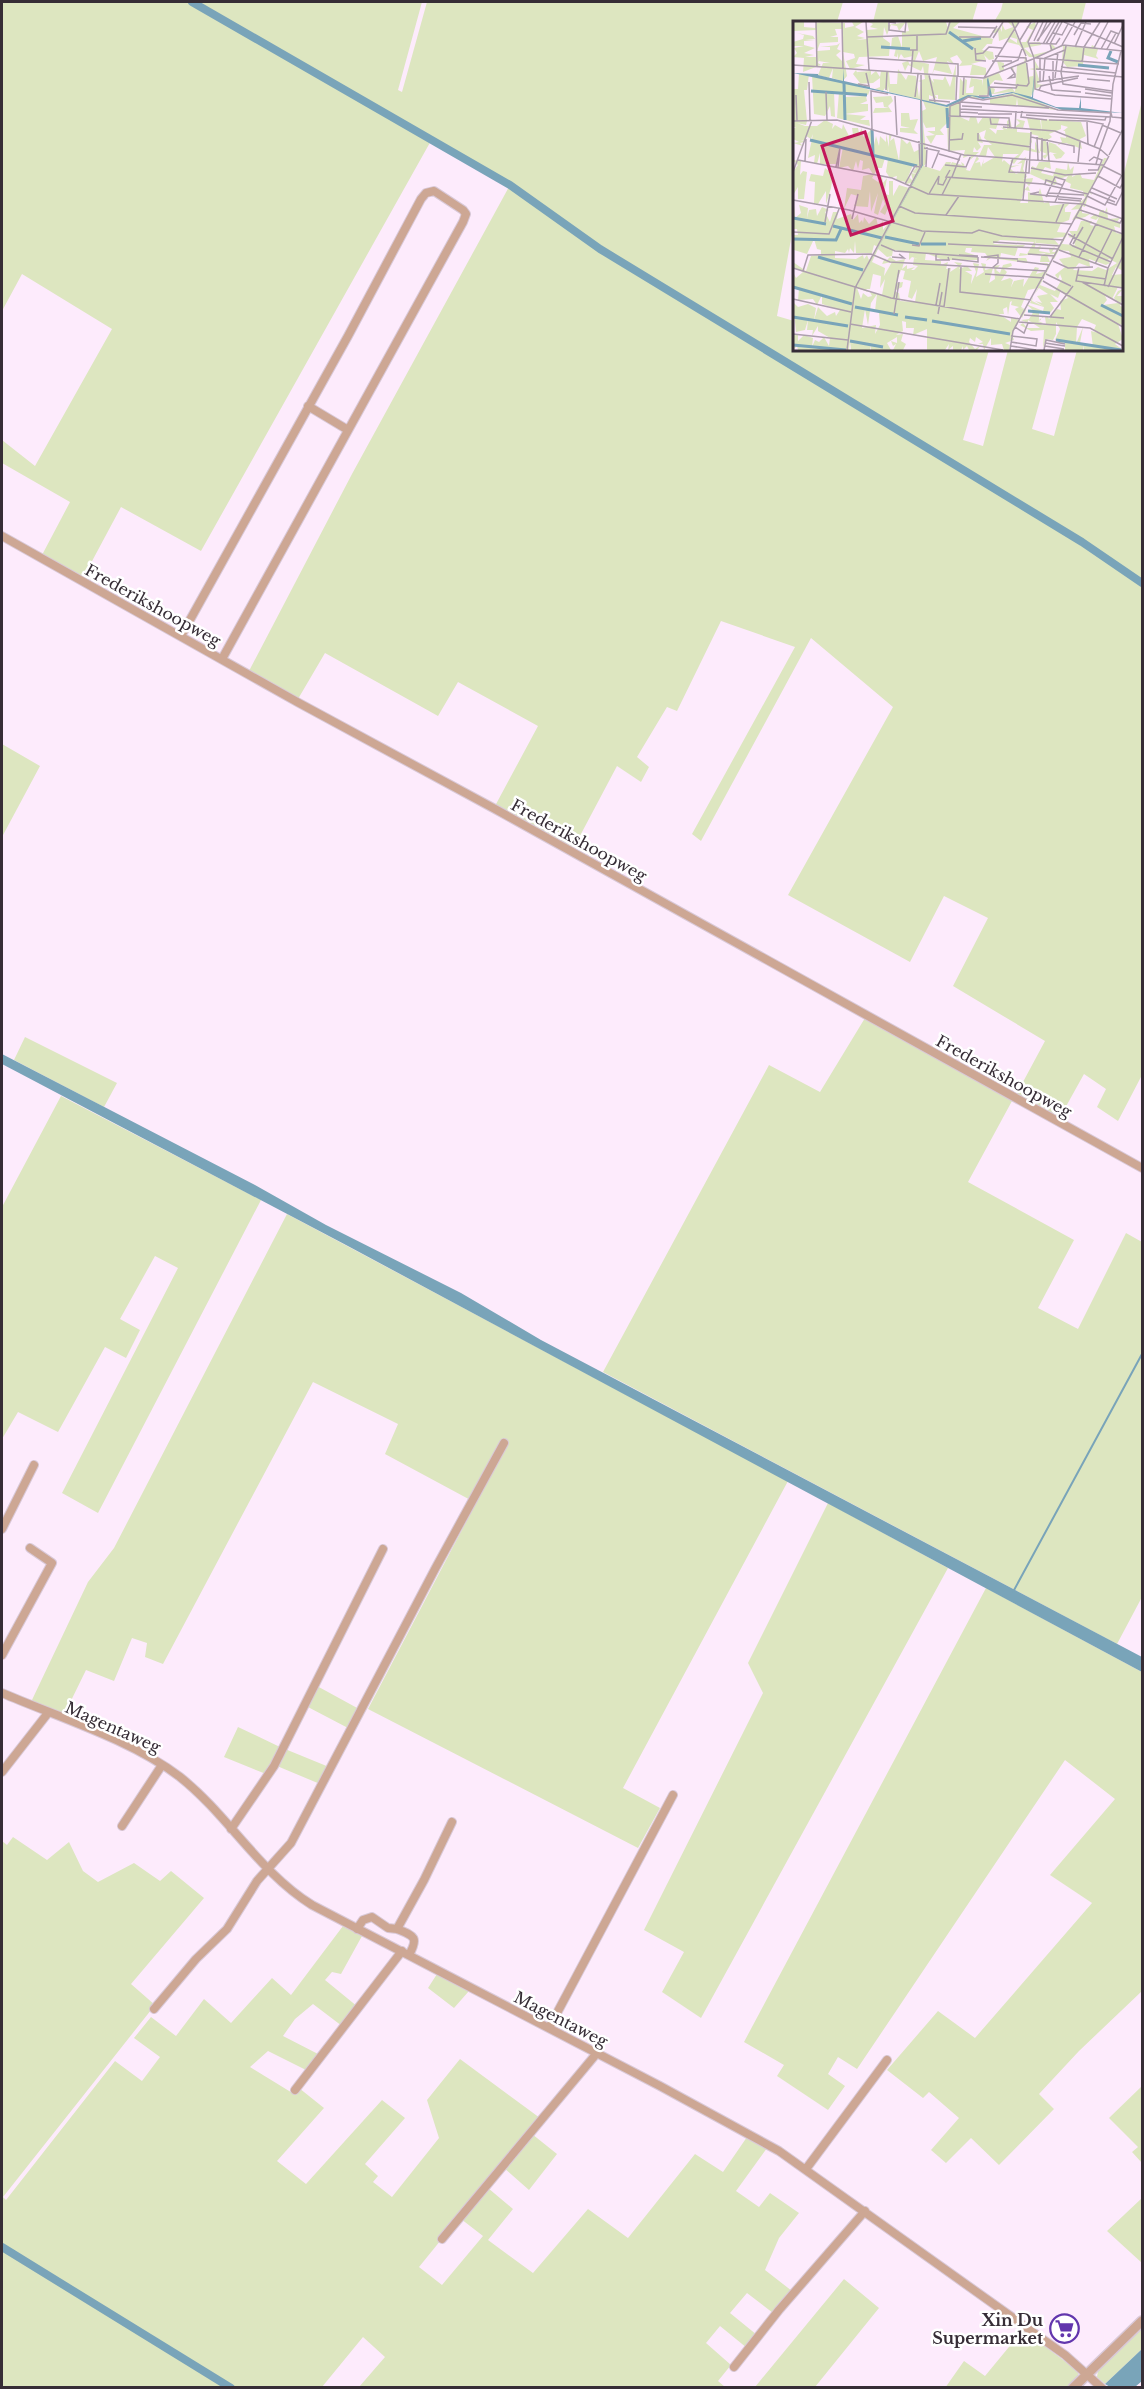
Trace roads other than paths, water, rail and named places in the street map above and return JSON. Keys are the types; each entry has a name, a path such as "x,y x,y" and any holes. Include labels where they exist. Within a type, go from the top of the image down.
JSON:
{"street":[{"path":"181,636 421,199 426,193 434,191 463,210 466,216 222,659"},
{"path":"308,406 348,430"},
{"name":"Frederikshoopweg","path":"2,536 1143,1168"},
{"path":"154,2009 196,1959 227,1929 257,1881 291,1843 504,1443"},
{"path":"2,1529 34,1465"},
{"path":"2,1655 52,1563 30,1548"},
{"path":"231,1829 274,1766 383,1550"},
{"name":"Magentaweg","path":"2,1693 122,1744 162,1765 190,1787 268,1869 301,1898 743,2130 806,2169 1065,2355 1102,2388"},
{"path":"2,1772 48,1713"},
{"path":"122,1826 162,1765"},
{"path":"549,2028 673,1795"},
{"path":"397,1929 452,1822"},
{"path":"295,2090 416,1943 413,1936 388,1928 372,1917 363,1920 357,1929"},
{"path":"442,2239 597,2053"},
{"path":"806,2169 887,2060"},
{"path":"734,2367 779,2310 865,2211"},
{"path":"1073,2388 1143,2321"}],"water":[{"path":"2,1054 255,1185 326,1225 461,1293 541,1340 1142,1657 1142,1672 346,1245 2,1064"},
{"path":"1142,2349 1142,2381 1135,2387 1110,2387 1105,2384"}],"waterway":[{"path":"192,2 510,185 600,249 1082,542 1142,583"},
{"path":"1013,1592 1142,1354"},
{"path":"2,2247 231,2388"}],"place":[{"name":"Xin Du Supermarket","path":"1064,2329"}]}
